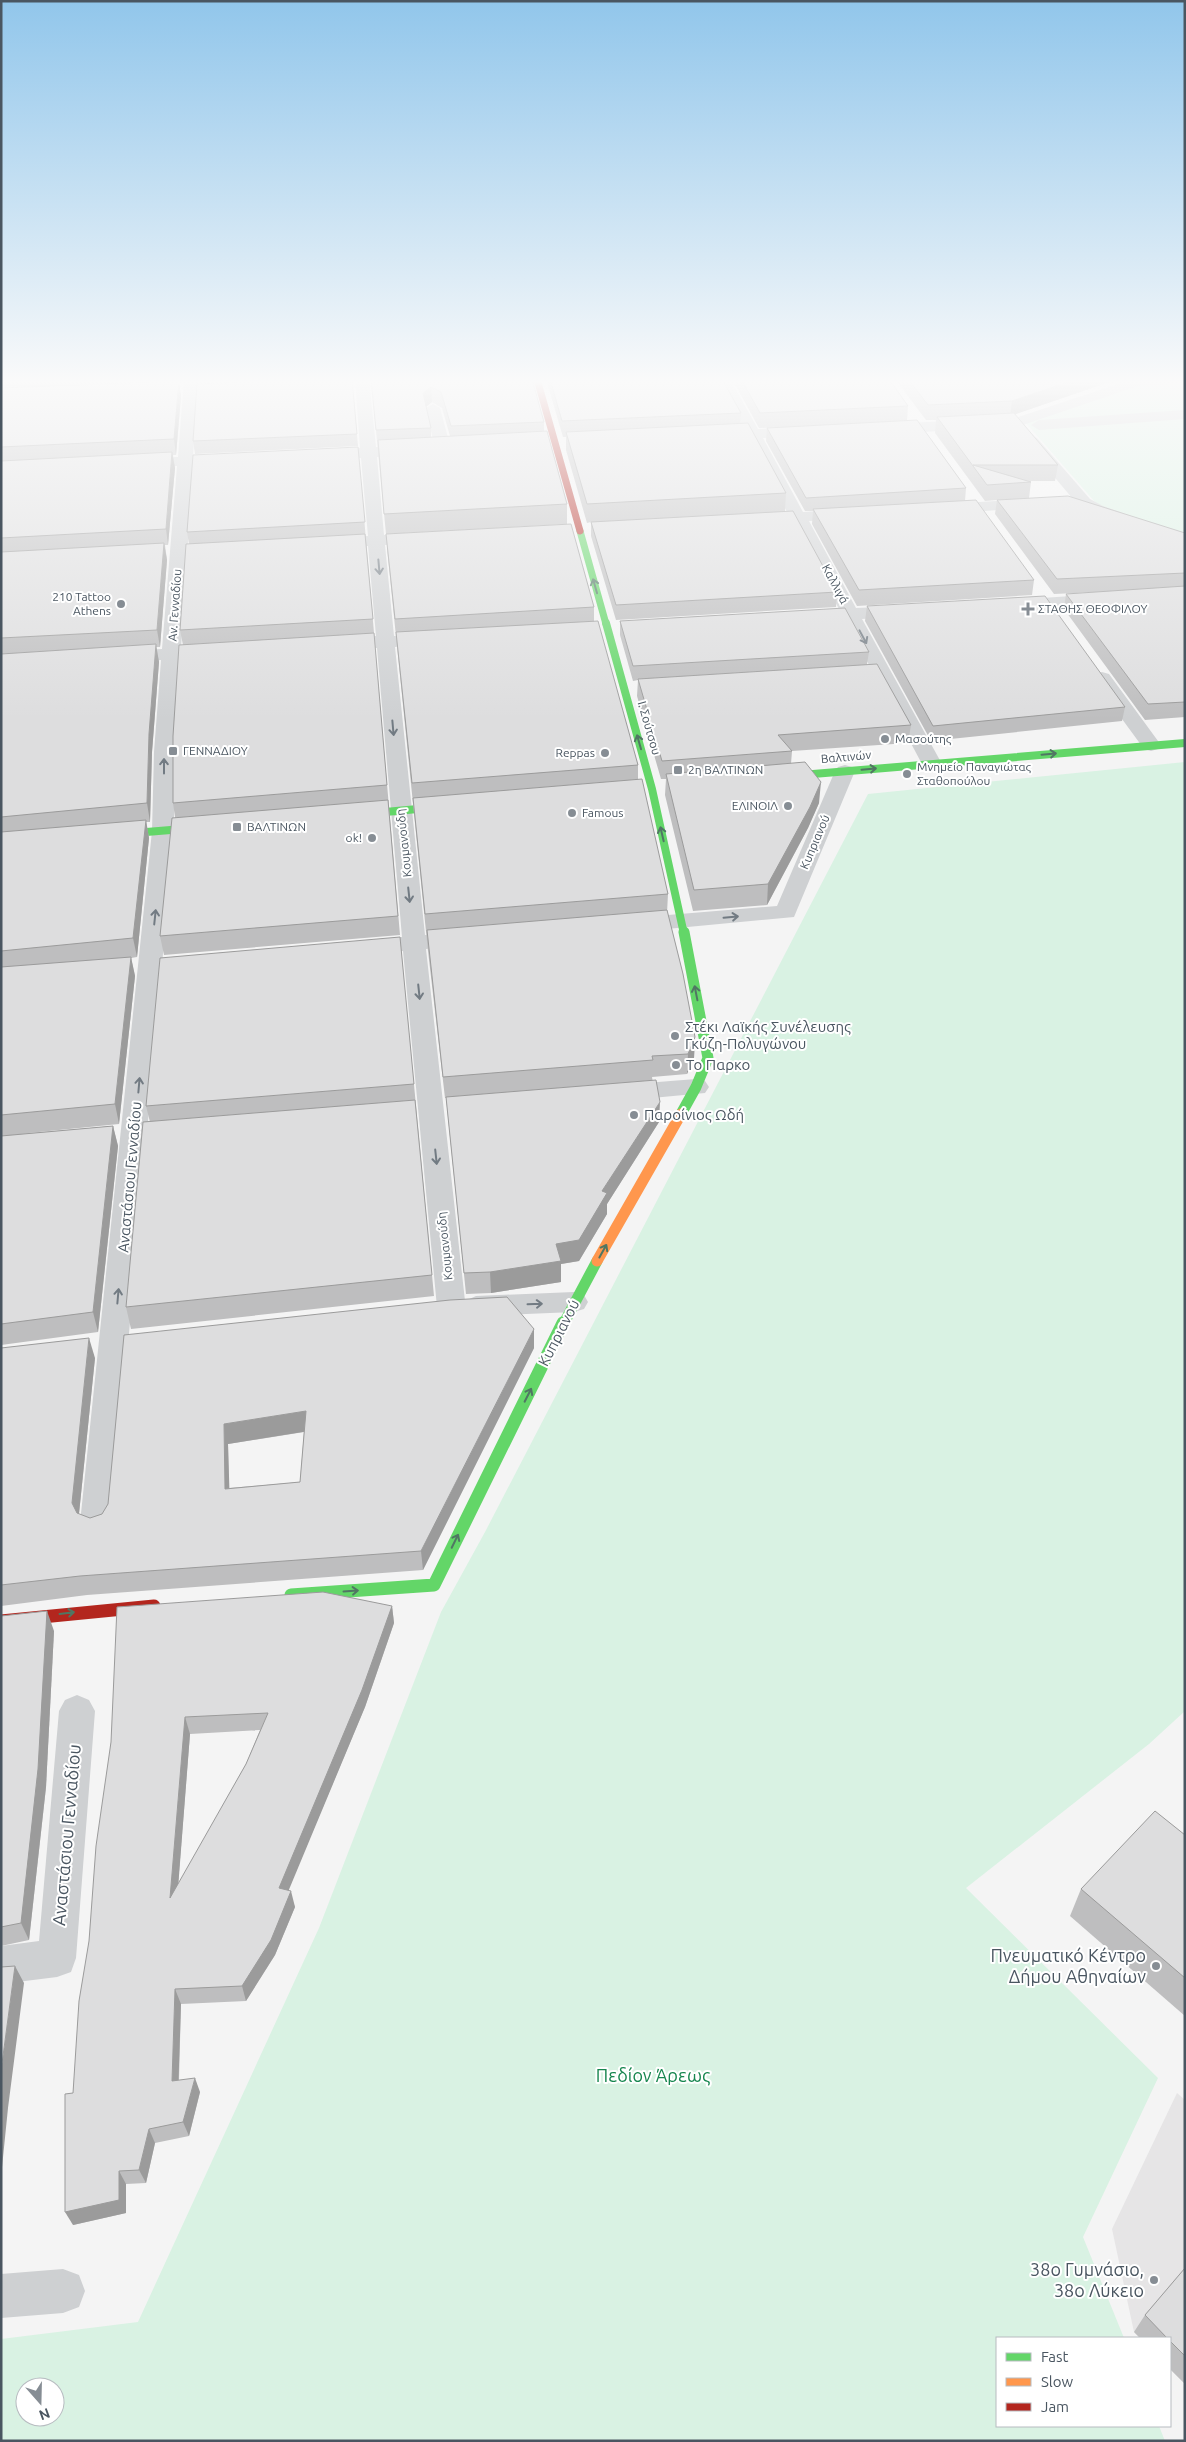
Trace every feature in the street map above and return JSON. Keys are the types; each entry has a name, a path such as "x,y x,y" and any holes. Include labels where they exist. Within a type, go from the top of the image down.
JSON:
{"street":[{"name":"Αν. Γενναδίου","path":"164,819 164,752 183,493"},
{"name":"Κουμανούδη","path":"372,493 399,798 451,1307"},
{"name":"Ι. Σούτσου","path":"569,493 624,689 642,774 652,789 682,921 708,1058 696,1087"},
{"name":"Καλλιγά","path":"786,493 926,754"},
{"path":"969,493 990,523"},
{"path":"1076,493 1084,502 1097,509 1185,541"},
{"path":"1065,503 1084,502"},
{"path":"929,510 1046,504"},
{"path":"742,520 869,513"},
{"path":"1136,524 1185,525"},
{"path":"560,530 598,528"},
{"path":"307,544 444,537"},
{"path":"160,552 198,550"},
{"path":"1036,587 1059,618"},
{"path":"999,605 1116,598"},
{"path":"793,618 920,610"},
{"path":"588,630 627,627"},
{"path":"317,646 453,638"},
{"path":"105,658 230,651"},
{"path":"1092,664 1146,736"},
{"path":"863,674 883,673"},
{"path":"624,689 644,688"},
{"name":"Βαλτινών","path":"768,778 845,771 926,754 1146,736 1185,743"},
{"name":"Κυπριανού","path":"682,921 786,912 845,771"},
{"path":"642,774 663,772"},
{"path":"343,816 399,798 459,806"},
{"path":"97,836 164,819 218,826"},
{"name":"Αναστάσιου Γενναδίου","path":"96,1523 100,1346 144,1132 150,965 164,819"},
{"path":"633,925 682,921"},
{"path":"346,949 484,937"},
{"path":"598,1095 696,1087"},
{"name":"Κυπριανού","path":"275,1597 434,1585 574,1302 696,1087"},
{"path":"106,1136 144,1132"},
{"path":"421,1311 451,1307 574,1302"},
{"path":"100,1346 143,1341"},
{"path":"1,1621 166,1605"},
{"name":"Αναστάσιου Γενναδίου","path":"1,1965 56,1958 77,1711"},
{"path":"1,2296 63,2291"}],"shaded area":[{"name":"38ο Γυμνάσιο, 38ο Λύκειο","path":"1177,2093 1185,2100 1185,2384 1171,2370 1171,2337 1139,2337 1134,2332 1112,2229"}],"green space":[{"path":"1087,493 1185,493 1185,535 1115,514 1095,502"},
{"name":"Πεδίον Άρεως","path":"1185,762 1185,1711 1149,1744 966,1888 1158,2078 1083,2237 1124,2337 996,2337 996,2427 1159,2427 1165,2441 1,2441 1,2339 138,2322 319,1928 441,1612 485,1532 868,794"}],"building":[{"path":"1,493 169,493 166,529 1,538"},
{"path":"190,493 362,493 365,522 187,532"},
{"path":"382,493 564,493 567,504 384,514"},
{"path":"584,493 786,493 587,504"},
{"path":"803,493 887,493 806,498"},
{"path":"1068,496 1185,533 1185,573 1057,579 997,500"},
{"path":"976,500 1034,580 859,590 813,509"},
{"path":"793,511 837,592 616,605 591,522"},
{"path":"571,524 594,607 395,619 386,534"},
{"path":"365,534 373,619 180,630 186,544"},
{"path":"164,543 157,630 1,638 1,552"},
{"path":"1185,586 1185,702 1148,704 1066,594"},
{"path":"1045,596 1125,707 933,726 867,606"},
{"path":"845,608 869,652 633,666 620,621"},
{"path":"598,621 638,765 412,783 396,632"},
{"path":"374,633 387,785 173,803 173,736 179,645"},
{"path":"156,644 149,734 147,803 1,817 1,654"},
{"path":"877,664 911,725 778,735 792,751 662,761 638,679"},
{"path":"805,762 821,782 810,807 768,884 694,890 666,774"},
{"path":"642,779 668,894 425,914 413,798"},
{"path":"388,800 398,916 160,936 172,818"},
{"path":"146,820 133,938 1,951 1,832"},
{"path":"667,910 683,974 695,1037 688,1054 652,1056 653,1060 443,1077 427,930"},
{"path":"400,937 414,1084 146,1106 160,958"},
{"path":"131,957 115,1104 1,1115 1,967"},
{"path":"656,1080 660,1102 602,1191 607,1193 579,1240 556,1244 561,1261 490,1272 464,1273 446,1097"},
{"path":"415,1100 432,1275 126,1307 143,1122"},
{"path":"113,1126 93,1312 1,1324 1,1136"},
{"path":"507,1297 534,1329 421,1551 80,1576 1,1585 1,1348 89,1338 72,1503 77,1513 90,1518 102,1514 108,1504 124,1335 450,1300","holes":["306,1411 300,1482 225,1489 224,1424"]},
{"path":"323,1592 392,1606 362,1690 279,1888 291,1891 271,1940 242,1986 175,1989 172,2081 195,2078 183,2122 149,2129 139,2170 119,2171 119,2200 65,2212 65,2094 73,2093 79,2001 89,1941 96,1846 111,1742 117,1607","holes":["268,1713 246,1764 170,1898 185,1717"]},
{"path":"47,1611 38,1769 21,1923 1,1927 1,1616"},
{"name":"Πνευματικό Κέντρο Δήμου Αθηναίων","path":"1155,1811 1185,1835 1185,1978 1081,1889"},
{"path":"15,1966 1,2071 1,1967"},
{"path":"1185,2268 1185,2356 1171,2342 1171,2337 1166,2337 1145,2315"}],"traffic: fast":[{"path":"580,531 652,789 682,921 708,1058 696,1087 681,1114"},
{"path":"777,777 1185,743"},
{"path":"352,815 451,806"},
{"path":"110,835 207,827"},
{"path":"291,1595 434,1585 574,1302 597,1261"}],"traffic: slow":[{"path":"597,1261 681,1114"}],"traffic: jam":[{"path":"569,493 580,531"},
{"path":"1,1621 154,1606"}],"place":[{"name":"210 Tattoo Athens","path":"121,604"},
{"name":"ΣΤΑΘΗΣ ΘΕΟΦΙΛΟΥ","path":"1028,609"},
{"name":"Μασούτης","path":"885,739"},
{"name":"ΓΕΝΝΑΔΙΟΥ","path":"173,751"},
{"name":"Reppas","path":"605,753"},
{"name":"2η ΒΑΛΤΙΝΩΝ","path":"678,770"},
{"name":"Μνημείο Παναγιώτας Σταθοπούλου","path":"907,774"},
{"name":"ΕΛΙΝΟΙΛ","path":"788,806"},
{"name":"Famous","path":"572,813"},
{"name":"ΒΑΛΤΙΝΩΝ","path":"237,827"},
{"name":"ok!","path":"372,838"},
{"name":"Στέκι Λαϊκής Συνέλευσης Γκύζη-Πολυγώνου","path":"675,1036"},
{"name":"Το Παρκο","path":"676,1065"},
{"name":"Παροίνιος Ωδή","path":"634,1115"},
{"name":"Πνευματικό Κέντρο Δήμου Αθηναίων","path":"1156,1966"},
{"name":"38ο Γυμνάσιο, 38ο Λύκειο","path":"1154,2280"}]}
